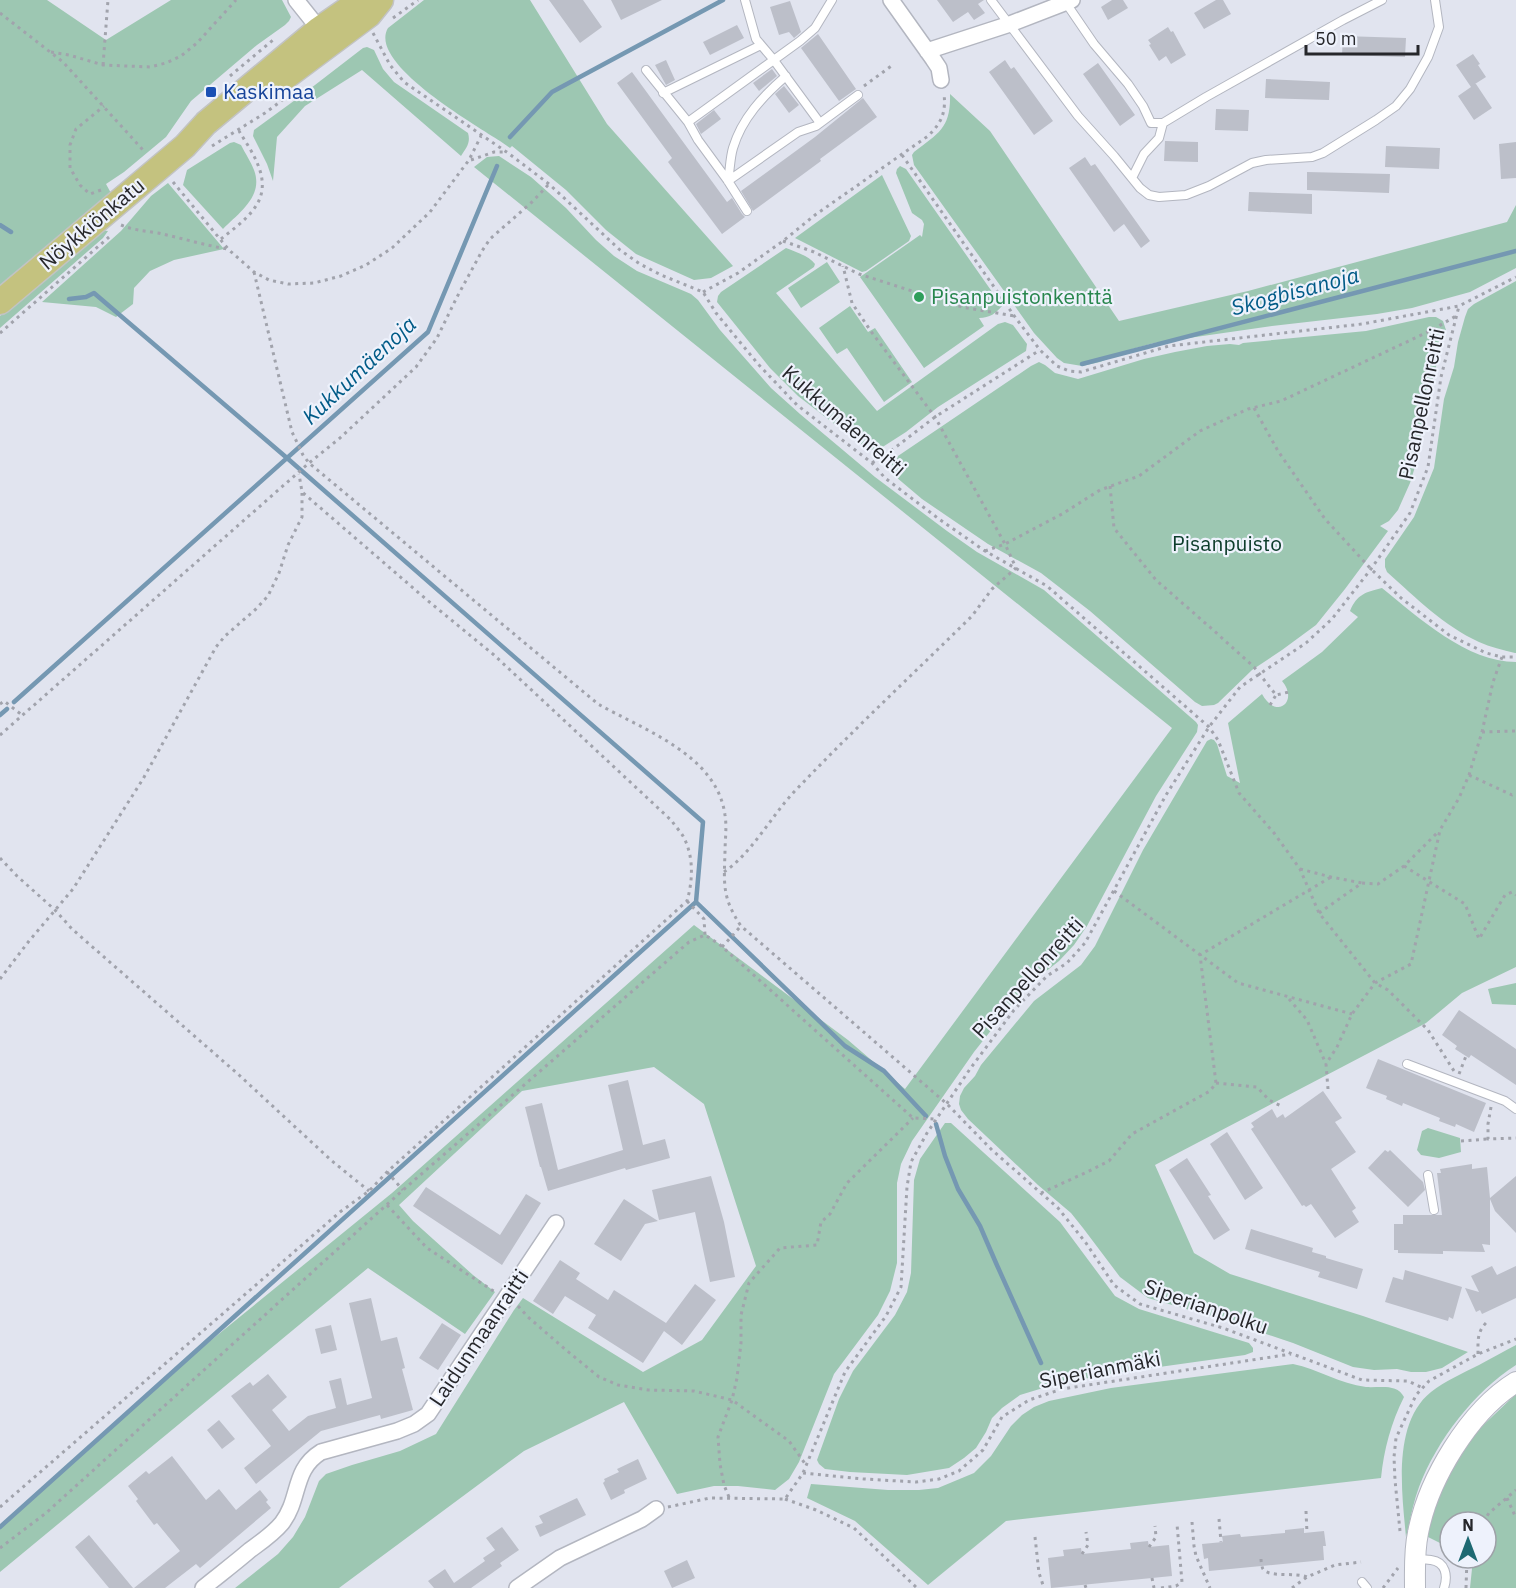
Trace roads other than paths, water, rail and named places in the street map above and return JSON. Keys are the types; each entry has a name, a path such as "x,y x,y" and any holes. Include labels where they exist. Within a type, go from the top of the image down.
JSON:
{"main road":[{"name":"Nöykkiönkatu","path":"0,302 185,146 206,123 325,36 361,0"},
{"name":"Nöykkiönkatu","path":"325,36 369,15 381,0"}],"street":[{"path":"296,0 325,36"},
{"path":"891,0 939,68 941,80"},
{"path":"927,51 1069,2"},
{"name":"Laidunmaanraitti","path":"203,1588 280,1525 291,1508 302,1471 313,1457 328,1450 397,1431 414,1424 428,1414 556,1223"},
{"path":"1408,1582 1415,1560 1417,1534 1424,1509 1443,1466 1473,1421 1516,1382"},
{"path":"517,1588 561,1558 642,1519 656,1509"}],"lane":[{"path":"745,0 756,39 820,123"},
{"path":"688,122 800,41 815,28 832,0"},
{"path":"992,0 1078,116 1140,189 1149,195 1159,197 1186,195 1209,186 1252,163 1312,157 1323,153 1396,106 1410,89 1428,57 1438,27 1435,0"},
{"path":"1069,2 1094,44 1128,84 1143,106 1151,123 1163,123 1382,0"},
{"path":"663,93 761,45"},
{"path":"646,70 688,122 747,211"},
{"path":"728,181 733,150 742,125 766,94 786,76"},
{"path":"728,181 798,132 816,126 858,95"},
{"path":"1131,178 1144,154 1159,138 1163,123"},
{"path":"1407,1064 1495,1096 1516,1109"},
{"path":"1428,1175 1434,1210"},
{"path":"1415,1560 1431,1560 1441,1564 1446,1573 1444,1588"}],"waterway":[{"name":"Kukkumäenoja","path":"510,137 552,92 723,0"},
{"name":"Kukkumäenoja","path":"14,702 428,332 497,166"},
{"path":"0,225 11,232"},
{"name":"Skogbisanoja","path":"1082,364 1516,251"},
{"path":"0,1527 696,902 703,822 287,458 94,293 86,297 69,299"},
{"path":"0,715 7,709"},
{"path":"696,902 845,1046 884,1071 926,1116"},
{"path":"936,1124 958,1189 980,1226 1041,1363"}],"place":[{"name":"Kaskimaa","path":"211,92"},
{"name":"Pisanpuistonkenttä","path":"919,297"}],"park label":[{"name":"Pisanpuisto","path":"1227,544"}]}
